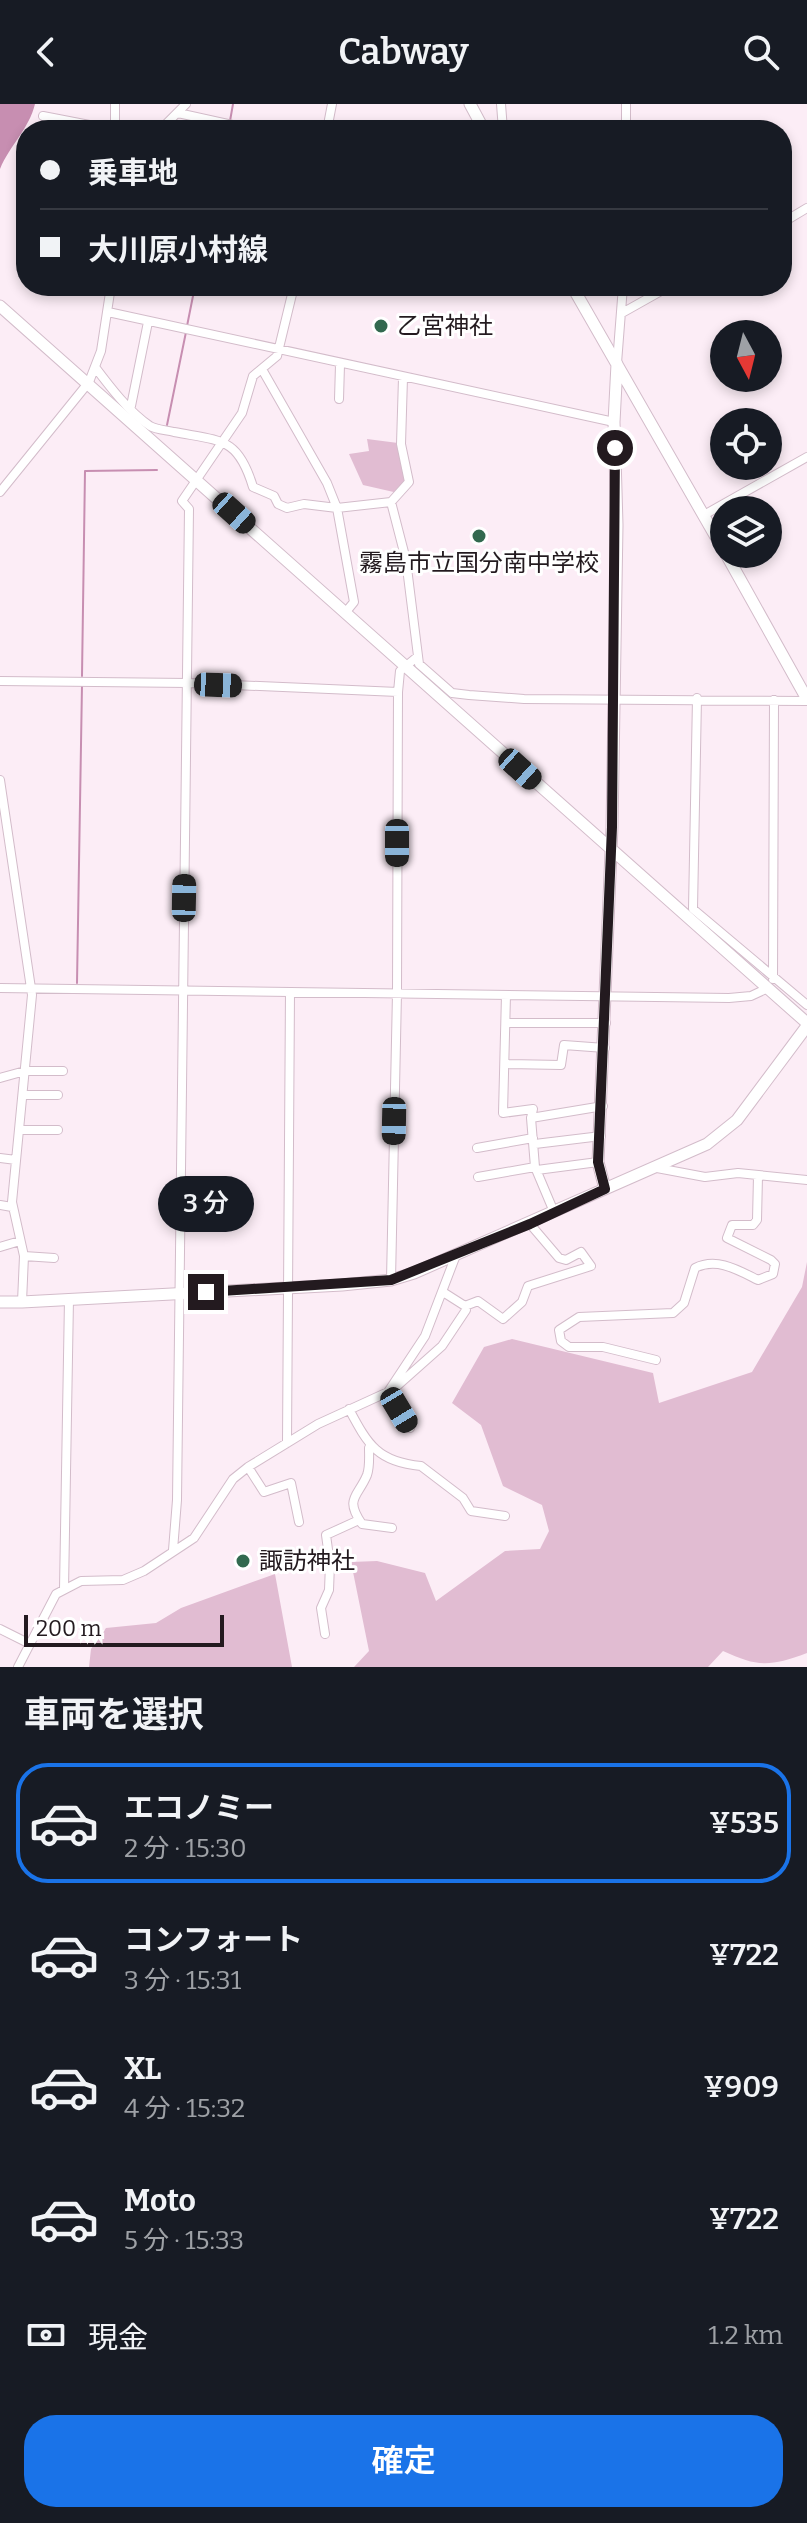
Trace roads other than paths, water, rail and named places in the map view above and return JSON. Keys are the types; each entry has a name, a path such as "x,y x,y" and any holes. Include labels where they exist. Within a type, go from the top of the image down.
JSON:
{"main road":[{"path":"578,296 710,526"},
{"path":"0,306 89,382 610,850 770,984 807,1024 737,1120 707,1144 530,1224 391,1280 0,1302"},
{"path":"605,1189 598,1162 607,996 617,525 614,422 617,364"},
{"path":"734,568 807,700"}],"street":[{"path":"171,120 186,104"},
{"path":"178,113 210,120"},
{"path":"43,116 64,120"},
{"path":"0,492 89,382 110,296"},
{"path":"173,1550 189,683 189,509 182,501 242,413 253,376 263,371 279,352 292,296"},
{"path":"617,364 623,296"},
{"path":"622,313 652,296"},
{"path":"108,312 279,352 614,422"},
{"path":"131,406 148,322"},
{"path":"339,399 340,365"},
{"path":"95,367 113,391 152,428 223,441 235,448 245,461 253,487 274,496 278,504 287,508 304,504 337,508 391,502 409,482 401,444 403,378"},
{"path":"263,371 327,483 337,508 354,602 345,613"},
{"path":"704,515 807,457"},
{"path":"391,502 406,560 419,664 452,693 524,699 613,701 697,698 807,700"},
{"path":"391,1280 397,993 398,692 400,671 417,657"},
{"path":"0,681 189,683 398,692"},
{"path":"697,698 693,909 770,984 807,1005"},
{"path":"770,984 774,700"},
{"path":"0,780 32,988 12,1207 24,1256 22,1302"},
{"path":"0,988 745,997 770,984"},
{"path":"287,1443 290,992"},
{"path":"506,995 503,1113 533,1109 531,1118 536,1169 554,1212"},
{"path":"506,1023 606,1023"},
{"path":"505,1064 561,1065 564,1045 605,1048"},
{"path":"0,1078 25,1071 63,1071"},
{"path":"23,1095 58,1095"},
{"path":"531,1118 603,1106"},
{"path":"19,1130 58,1130"},
{"path":"477,1148 601,1136"},
{"path":"0,1158 16,1160"},
{"path":"478,1177 598,1162"},
{"path":"657,1168 705,1177 738,1173 807,1180"},
{"path":"656,1360 603,1347 569,1347 561,1341 559,1330 579,1317 673,1313 684,1303 695,1268 703,1264 725,1265 758,1280 773,1274 775,1264 771,1260 727,1238 732,1225 753,1225 757,1220 758,1176"},
{"path":"0,1205 12,1207"},
{"path":"18,1667 56,1594 81,1581 129,1578 194,1538 233,1479 287,1443 409,1378 454,1333 465,1306 478,1301 503,1319 522,1302 528,1286 591,1266 581,1252 566,1260 559,1258 530,1224"},
{"path":"0,1247 20,1241"},
{"path":"391,1390 425,1336 456,1255"},
{"path":"24,1256 54,1258"},
{"path":"443,1292 465,1306"},
{"path":"64,1589 69,1299"},
{"path":"391,1390 410,1428"},
{"path":"349,1409 369,1448 368,1473 352,1498 359,1520 362,1524 392,1528"},
{"path":"369,1448 410,1466 421,1466 463,1498 471,1511 505,1516"},
{"path":"248,1467 264,1492 291,1483 299,1522"},
{"path":"325,1634 321,1613 329,1590 330,1564 326,1535 359,1520"},
{"path":"0,1629 28,1643"}],"waterway":[{"path":"230,120 233,104"},
{"path":"187,326 193,296"},
{"path":"167,425 186,332"},
{"path":"82,676 85,471 157,470"},
{"path":"77,983 82,685"}],"place":[{"name":"乙宮神社","path":"381,326"},
{"name":"霧島市立国分南中学校","path":"479,536"},
{"name":"諏訪神社","path":"243,1561"}]}
